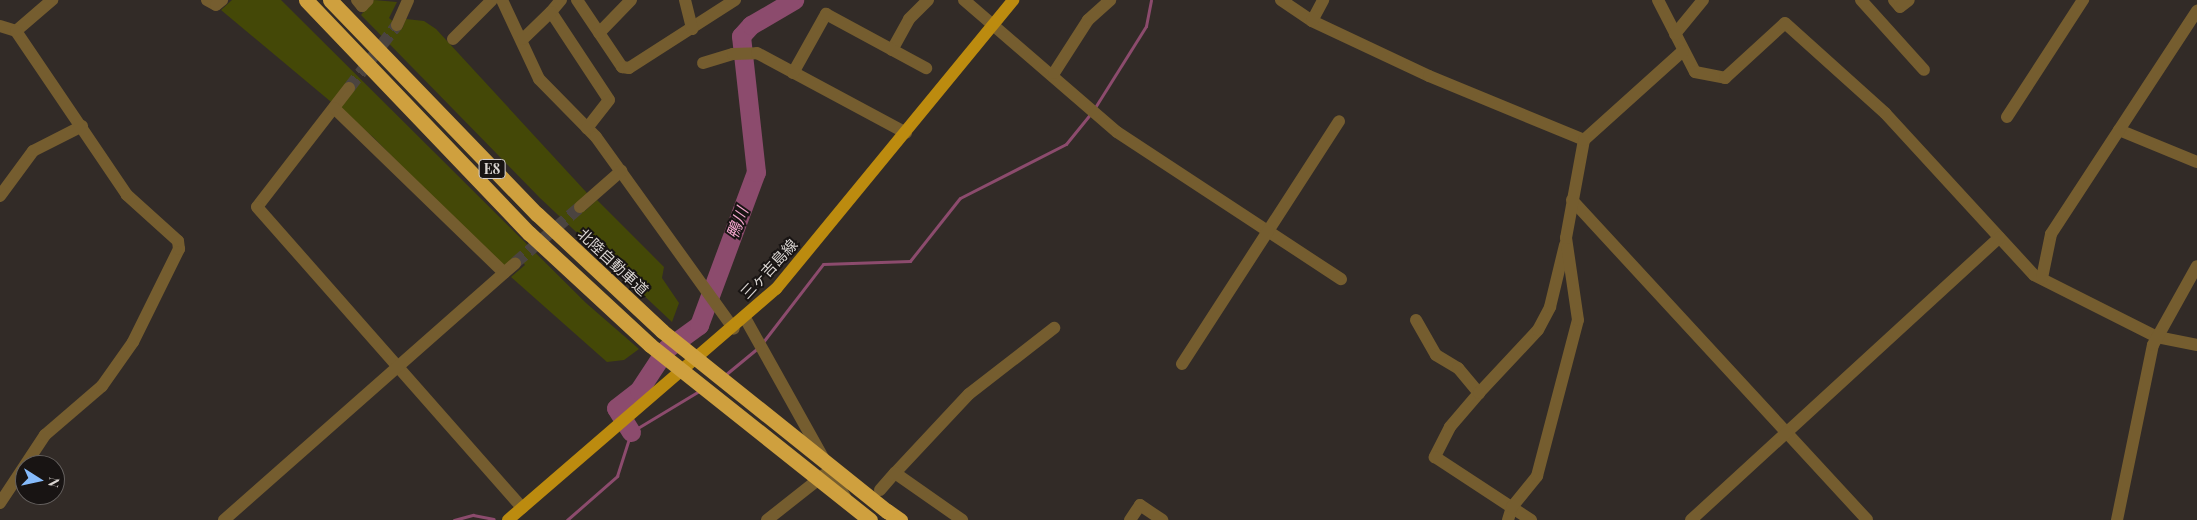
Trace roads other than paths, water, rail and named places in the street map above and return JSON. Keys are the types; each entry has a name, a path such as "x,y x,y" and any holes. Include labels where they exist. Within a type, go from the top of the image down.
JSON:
{"highway":[{"path":"298,0 362,61"},
{"name":"E8","path":"306,0 362,61 529,233 650,344 870,520"},
{"name":"北陸自動車道","path":"330,0 537,214 662,331 900,520"}],"main road":[{"name":"三ヶ吉島線","path":"508,520 734,329 776,289 906,133 1012,0"}],"street":[{"path":"16,31 52,0"},
{"path":"207,0 216,5 222,0"},
{"path":"357,0 362,6 368,0"},
{"path":"397,25 408,0"},
{"path":"453,39 492,0"},
{"path":"502,0 523,39 539,80 587,128 622,172 734,329"},
{"path":"523,39 561,0"},
{"path":"577,0 622,67 629,68 735,0"},
{"path":"599,33 631,0"},
{"path":"685,0 692,29"},
{"path":"892,50 909,19 928,0"},
{"path":"964,0 1054,73 1117,132 1341,278"},
{"path":"1054,73 1088,20 1110,0"},
{"path":"1281,0 1312,21 1429,76 1584,140"},
{"path":"1312,21 1323,0"},
{"path":"1658,0 1695,72 1725,78 1785,23 1885,113 1999,238 2042,278 2157,337 2197,345"},
{"path":"1676,34 1703,0"},
{"path":"1861,0 1924,70"},
{"path":"1894,0 1900,7 1909,0"},
{"path":"2007,117 2083,0"},
{"path":"2042,278 2051,234 2197,11"},
{"path":"551,12 609,100 587,128"},
{"path":"793,73 826,14 926,68"},
{"path":"0,503 45,435 102,386 133,342 179,250 178,241 127,195 16,31 1,28"},
{"path":"1531,520 1435,457 1450,427 1538,330 1550,307 1566,238 1584,140 1683,51"},
{"path":"703,63 748,52 793,73 906,133"},
{"path":"349,88 257,207 400,366 522,508"},
{"path":"334,108 504,273"},
{"path":"1182,364 1271,233 1339,121"},
{"path":"0,196 15,170 33,151 82,126"},
{"path":"2119,130 2197,162"},
{"path":"580,208 622,172"},
{"path":"1572,200 1867,520"},
{"path":"1508,520 1512,507 1537,476 1578,320 1566,238"},
{"path":"1691,520 1999,238"},
{"path":"224,520 515,263"},
{"path":"2117,520 2157,337 2197,266"},
{"path":"745,318 789,392 828,472 860,520"},
{"path":"1416,320 1436,355 1458,368 1479,393"},
{"path":"880,490 970,394 1054,328"},
{"path":"767,520 828,472"},
{"path":"895,473 962,520"},
{"path":"1130,520 1140,505 1162,520"}],"waterway":[{"name":"鴨川","path":"631,432 616,408 639,390 666,349 699,325 756,172 741,36 751,25 794,0"},
{"path":"1094,109 1146,26 1151,0"},
{"path":"763,342 823,264 910,261 960,198 1066,144 1090,114"},
{"path":"725,375 759,347"},
{"path":"567,520 617,476 631,432 699,391"},
{"path":"454,520 473,515 494,519"}],"tunnel":[{"path":"349,88 397,25"},
{"path":"515,263 580,207"}]}
